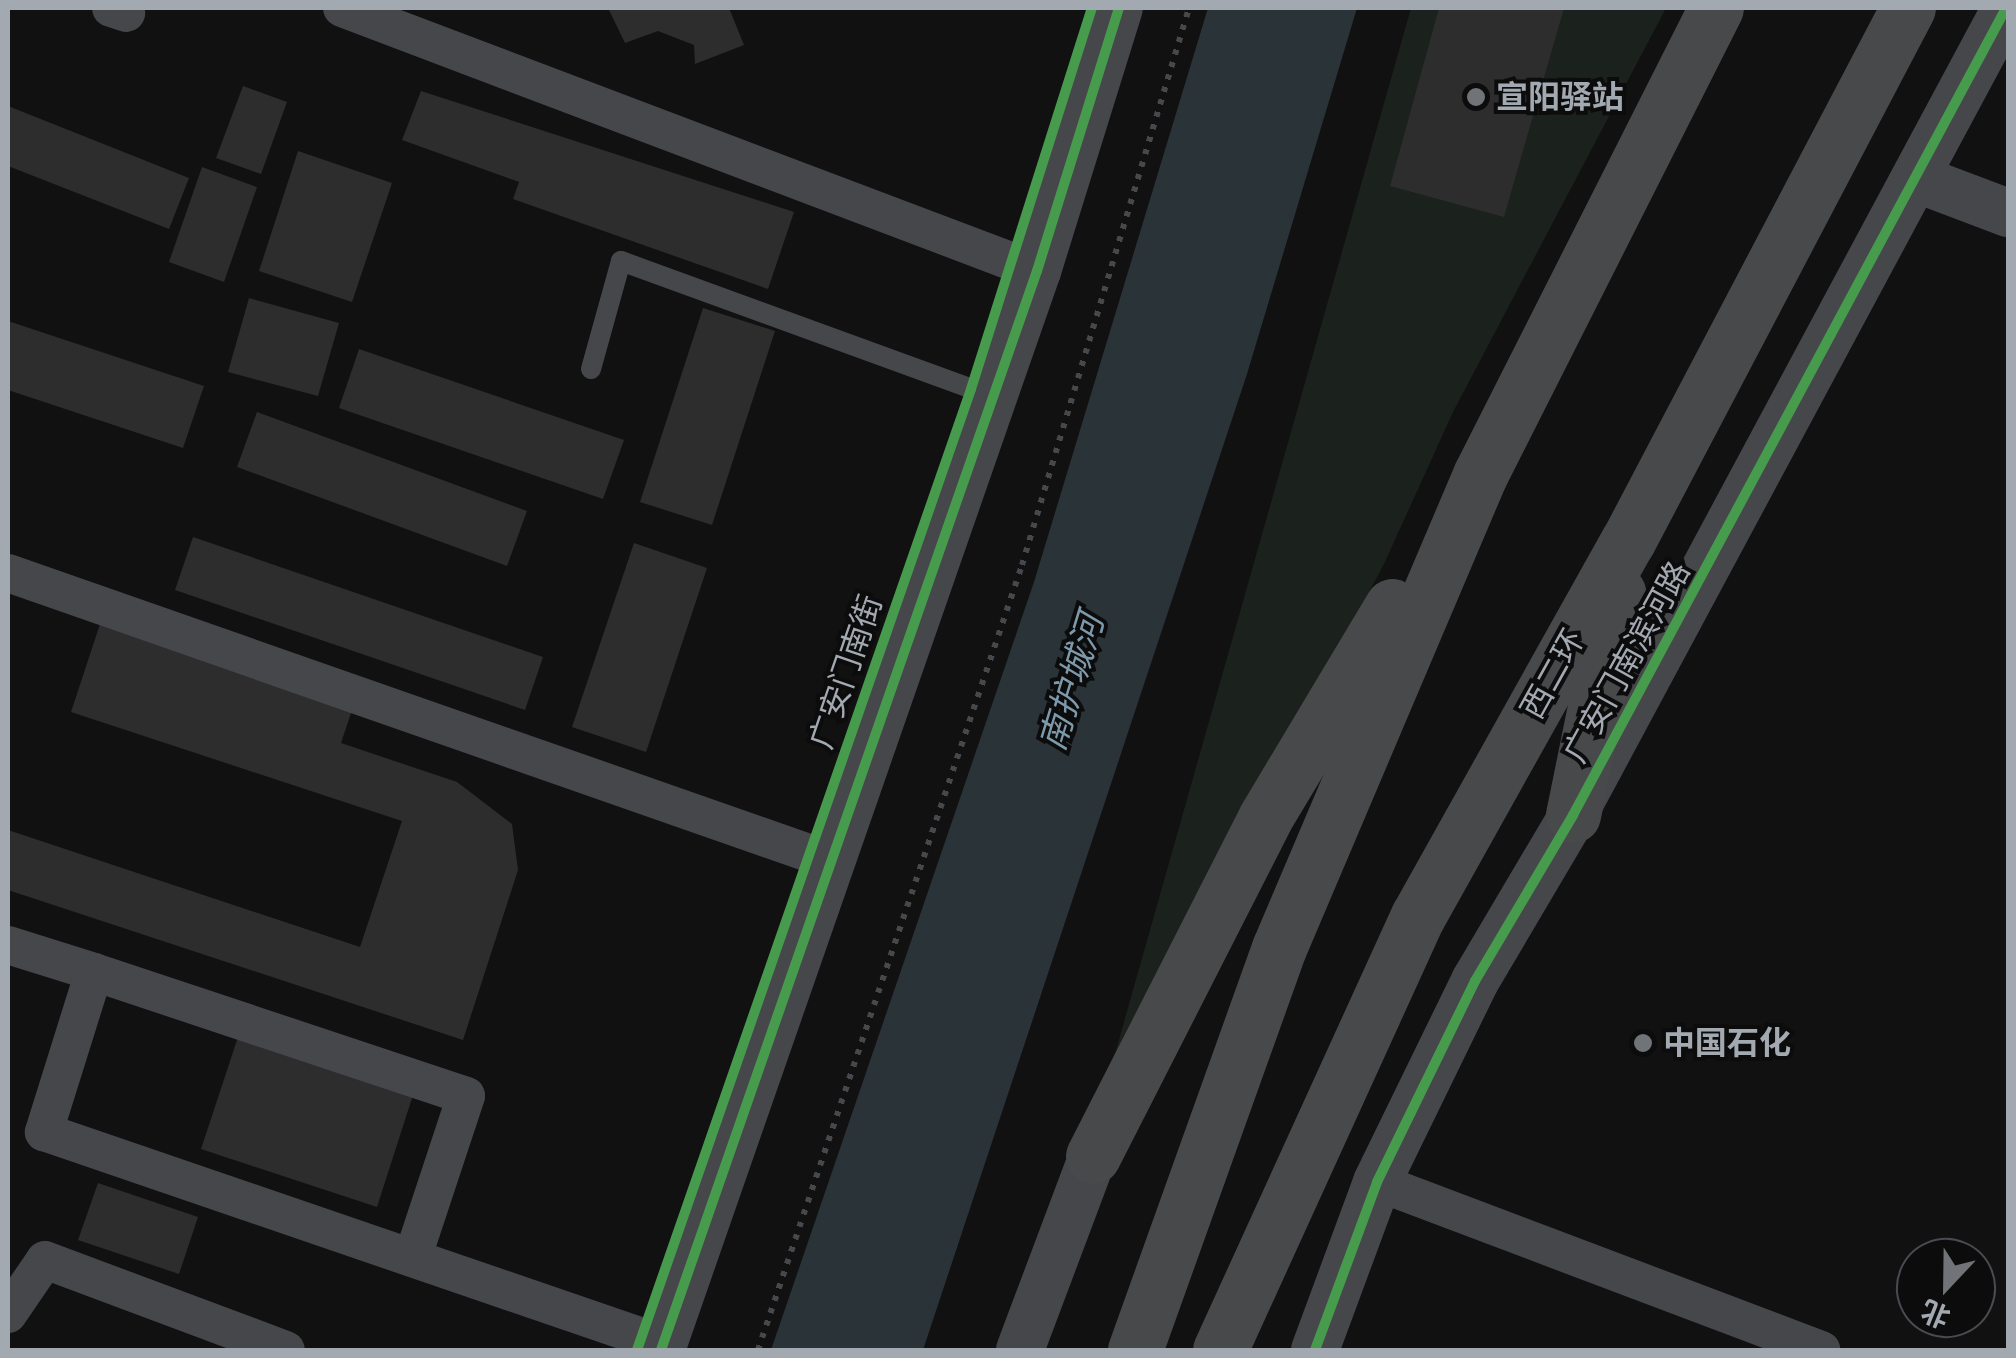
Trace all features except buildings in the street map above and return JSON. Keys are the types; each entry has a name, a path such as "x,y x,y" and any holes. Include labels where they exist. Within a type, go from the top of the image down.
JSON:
{"highway":[{"path":"1135,1350 1279,948 1480,475 1716,8"},
{"name":"西二环","path":"1220,1350 1418,916 1628,541 1908,8"},
{"path":"1093,1156 1265,818 1480,475"},
{"path":"1572,815 1628,541"}],"street":[{"path":"342,8 1026,267"},
{"name":"广安门南街","path":"1026,267 1092,8"},
{"name":"广安门南街","path":"650,1345 1119,8"},
{"name":"广安门南滨河路","path":"1315,1350 1377,1182 1475,981 1572,815 1918,179 2006,8"},
{"path":"1918,179 2008,213"},
{"path":"8,573 821,857"},
{"path":"8,945 466,1096 414,1253"},
{"path":"94,972 44,1132 414,1253 650,1345"},
{"path":"1020,1350 1093,1156"},
{"path":"1377,1182 1820,1350"},
{"path":"8,1314 45,1260 286,1350"}],"lane":[{"path":"592,369 621,261 983,393"}],"path":[{"path":"758,1350 1022,565 1189,8"}],"shaded area":[{"path":"1411,8 1666,8 1453,412 1384,564 1107,1082"}],"water":[{"name":"南护城河","path":"1208,8 1357,8 1247,374 923,1350 771,1350 1034,582"}],"cycle path":[{"path":"637,1350 971,389 1092,8"},
{"path":"661,1350 1037,271 1119,8"},
{"path":"1315,1350 1377,1182 1475,981 1573,815 2006,8"}],"place":[{"name":"宣阳驿站","path":"1476,97"},
{"name":"中国石化","path":"1643,1043"}]}
